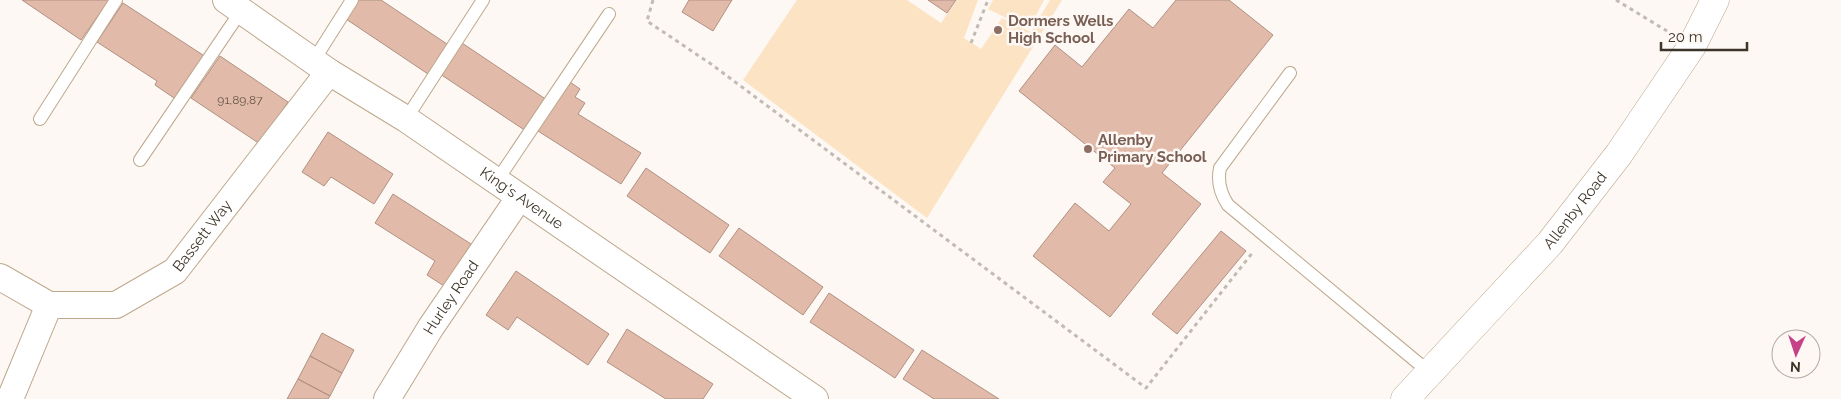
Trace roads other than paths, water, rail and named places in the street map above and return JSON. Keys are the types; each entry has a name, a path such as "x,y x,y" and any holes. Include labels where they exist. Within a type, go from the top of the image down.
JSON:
{"street":[{"name":"Allenby Road","path":"1405,399 1550,243 1619,154 1692,46 1715,0"},
{"name":"King's Avenue","path":"233,6 321,66 406,119 815,399"},
{"name":"Bassett Way","path":"0,277 49,305 116,305 175,271 321,66"},
{"name":"Hurley Road","path":"386,399 431,327 519,198"},
{"path":"10,399 49,305"}],"lane":[{"path":"40,119 116,0"},
{"path":"321,66 352,0"},
{"path":"406,119 483,0"},
{"path":"140,160 233,6"},
{"path":"496,182 609,14"},
{"path":"1290,73 1220,168 1218,183 1222,195 1235,211 1429,372"}],"place":[{"name":"Dormers Wells High School","path":"998,30"},
{"name":"Allenby Primary School","path":"1088,149"}]}
